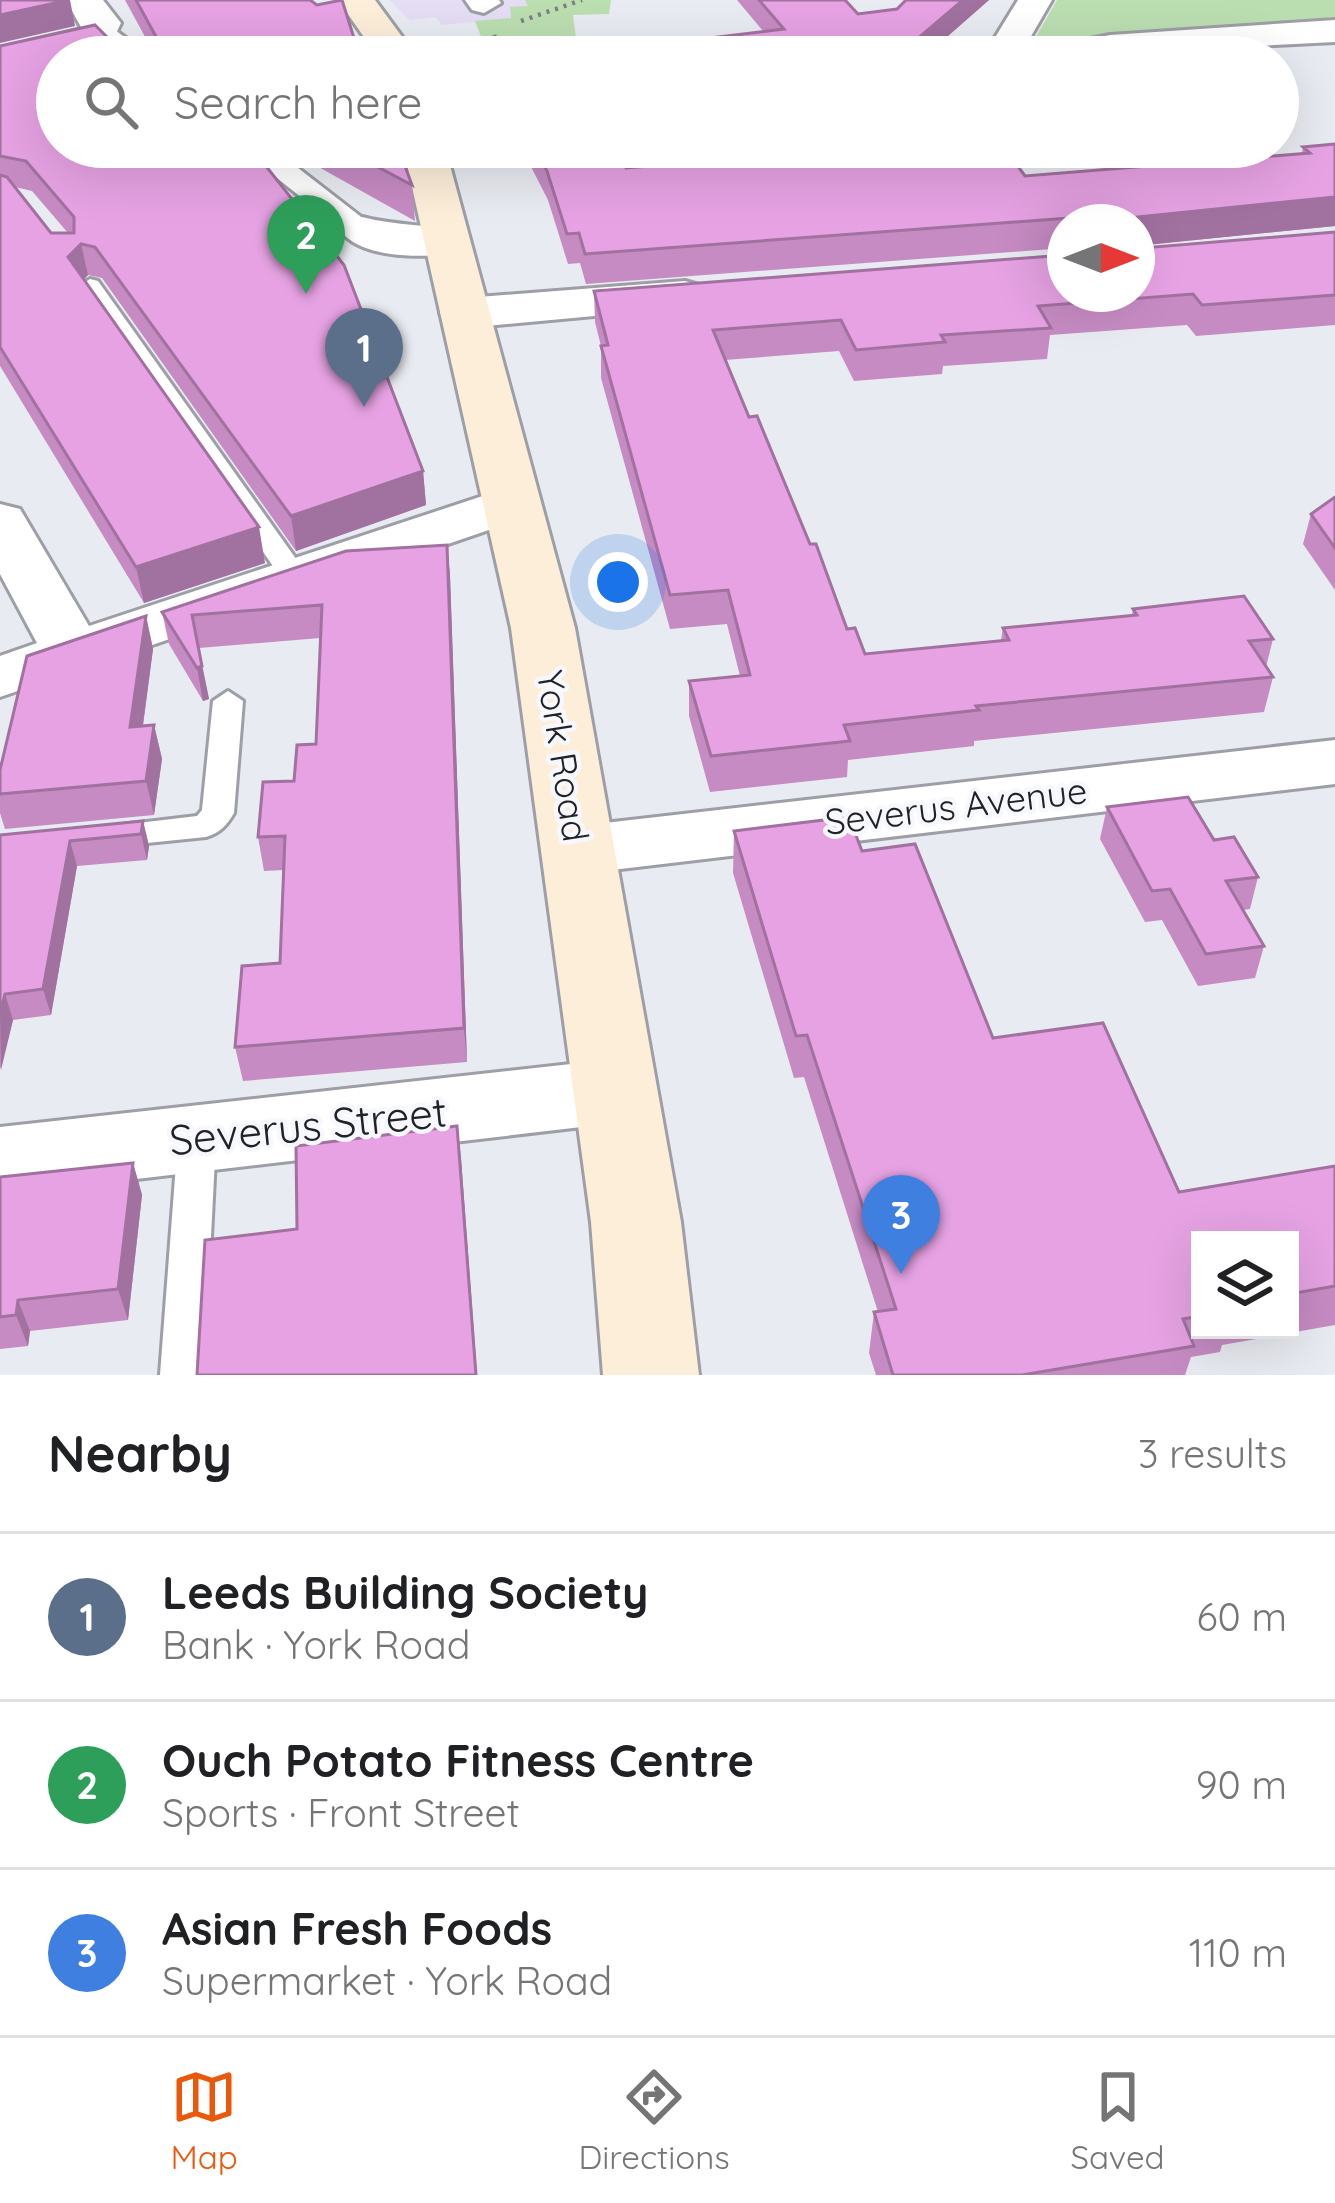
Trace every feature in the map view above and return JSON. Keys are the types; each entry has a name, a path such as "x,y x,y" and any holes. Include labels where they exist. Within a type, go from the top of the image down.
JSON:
{"main road":[{"path":"356,10 379,36"},
{"name":"York Road","path":"429,168 543,628 616,1090 651,1375"}],"street":[{"path":"1014,36 1035,0"},
{"path":"93,14 116,36"},
{"path":"1260,36 1335,31"},
{"path":"6,53 36,49"},
{"path":"280,168 362,230 388,241 447,242"},
{"path":"464,313 730,292"},
{"path":"0,676 513,503"},
{"path":"0,520 72,651"},
{"name":"Severus Avenue","path":"578,850 1335,762"},
{"name":"Severus Street","path":"0,1161 616,1090"}],"lane":[{"path":"90,286 293,576"},
{"path":"70,840 206,826 218,814 228,701"},
{"path":"182,1375 197,1138"}],"path":[{"path":"494,36 493,32 582,0"}],"shaded area":[{"path":"389,0 525,0 529,6 512,18 442,25 435,17 410,20"}],"green space":[{"path":"525,0 611,0 609,14 573,15 576,36 481,36 475,21 511,18 510,7 528,6"},
{"path":"1057,0 1335,0 1335,22 1172,36 1036,36"}],"building":[{"path":"0,0 69,0 0,15"},
{"path":"136,0 310,0 317,5 342,0 353,36 156,36"},
{"path":"759,0 845,0 858,14 897,9 906,0 963,0 921,36 726,36 784,29"},
{"path":"95,25 106,36 45,36"},
{"path":"36,38 36,168 268,168 344,265 423,471 291,516 95,247 81,244 68,257 259,527 136,567 0,347 0,175 7,177 51,233 74,233 74,217 26,161 0,156 0,46"},
{"path":"1335,144 1335,197 1155,215 1155,204 1047,204 1047,220 585,254 579,233 567,234 545,168 1019,168 1025,176 1124,168 1299,168 1299,154 1310,153 1303,147"},
{"path":"380,168 406,168 412,185"},
{"path":"1335,232 1335,295 1202,305 1193,294 1155,297 1155,247"},
{"path":"1047,256 1047,305 1038,306 1051,328 941,335 945,342 856,350 841,320 713,330 749,417 757,416 810,544 816,544 847,629 855,628 865,654 1009,640 1003,628 1137,615 1133,609 1244,596 1273,639 1249,641 1273,677 976,706 979,710 844,725 850,741 711,756 689,681 750,675 728,590 670,595 601,346 608,345 594,291"},
{"path":"1335,497 1335,548 1311,514"},
{"path":"447,545 464,1028 235,1047 242,966 280,963 285,836 258,837 263,782 294,781 297,745 316,744 322,605 192,615 202,666 197,668 162,612 346,551"},
{"path":"146,616 130,727 154,725 146,781 0,794 0,770 27,656"},
{"path":"1188,797 1214,840 1234,837 1258,877 1226,881 1264,946 1206,954 1170,889 1152,891 1107,807"},
{"path":"849,817 862,851 915,844 993,1038 1103,1023 1179,1192 1335,1166 1335,1286 1299,1292 1299,1231 1191,1231 1191,1318 1183,1319 1194,1346 1022,1375 893,1375 874,1312 896,1309 807,1035 796,1036 734,831"},
{"path":"143,821 141,834 70,841 43,989 5,994 0,1014 0,835"},
{"path":"457,1126 476,1375 197,1375 205,1240 297,1229 296,1146"},
{"path":"133,1163 118,1289 18,1300 16,1315 0,1317 0,1177"}],"place":[{"name":"Ouch Potato Fitness Centre","path":"306,294"},
{"name":"Leeds Building Society","path":"364,407"},
{"name":"Asian Fresh Foods","path":"901,1274"}]}
